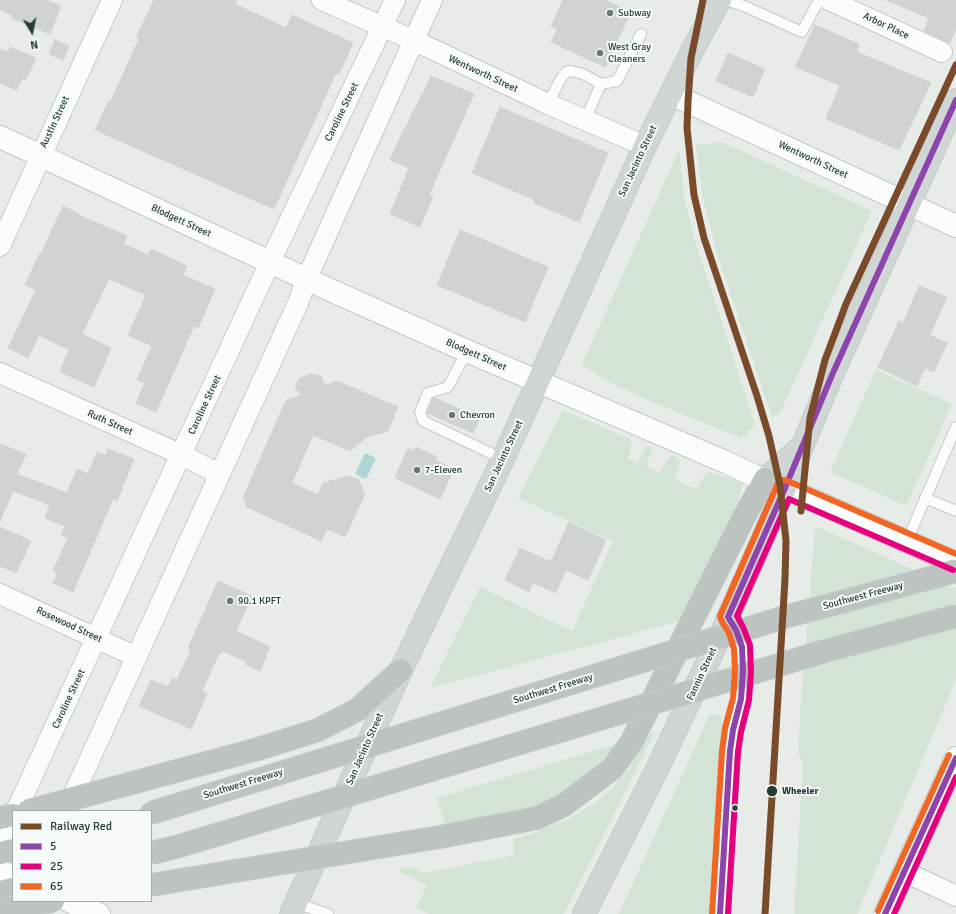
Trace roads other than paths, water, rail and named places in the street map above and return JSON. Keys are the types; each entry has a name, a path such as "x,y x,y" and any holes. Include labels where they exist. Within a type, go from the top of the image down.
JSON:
{"highway":[{"path":"152,885 440,837 537,818 564,806 612,769 631,743 743,519 765,479"},
{"name":"Southwest Freeway","path":"152,812 785,617 956,571"},
{"path":"152,853 184,845 825,651 956,616"},
{"path":"32,810 258,749 318,730 357,710 401,670"},
{"path":"0,818 12,816"},
{"path":"0,853 12,850"},
{"path":"0,892 12,889"},
{"path":"0,910 47,902"}],"main road":[{"name":"San Jacinto Street","path":"294,909 401,670 503,459 645,146 693,49 720,0"},
{"name":"Fannin Street","path":"584,914 658,767 728,617 786,488 832,375 956,100"},
{"path":"765,479 803,444"}],"street":[{"name":"Austin Street","path":"0,246 40,155 112,0"},
{"name":"Wentworth Street","path":"322,0 413,40 548,104 645,146"},
{"name":"Caroline Street","path":"16,810 270,262 395,0"},
{"path":"66,810 298,303 307,278 432,0"},
{"name":"Arbor Place","path":"829,0 942,52"},
{"name":"Wentworth Street","path":"671,94 956,226"},
{"name":"Blodgett Street","path":"0,137 335,292 467,351 956,562"},
{"name":"Ruth Street","path":"0,373 182,455 219,474"},
{"name":"Rosewood Street","path":"0,594 137,657"},
{"path":"885,914 956,758"},
{"path":"0,845 12,818"},
{"path":"0,871 12,877"},
{"path":"905,872 956,896"},
{"path":"18,914 24,902"},
{"path":"71,902 99,914"}],"lane":[{"path":"725,0 744,6 802,32 819,0"},
{"path":"548,104 560,80 566,72 571,71 583,74 600,84 617,81 641,34"},
{"path":"584,120 600,84"},
{"path":"467,351 448,386 428,393 420,412 423,421 503,459"},
{"path":"907,541 956,428"},
{"path":"925,498 956,511"},
{"path":"720,914 730,751 733,730 741,699 743,671 742,647 736,630 728,617"},
{"path":"294,909 328,914"}],"water":[{"path":"365,453 376,458 366,479 355,474"}],"rail line":[{"name":"Red","path":"703,0 691,58 688,102 687,128 694,195 704,238 769,436 780,485 786,541 765,914"},
{"name":"Red","path":"801,511 810,418 825,360 846,304 956,65"}],"place":[{"name":"Subway","path":"610,13"},
{"name":"West Gray Cleaners","path":"600,53"},
{"name":"Chevron","path":"452,415"},
{"name":"7-Eleven","path":"417,470"},
{"name":"90.1 KPFT","path":"230,601"},
{"name":"Wheeler","path":"772,791"}]}
